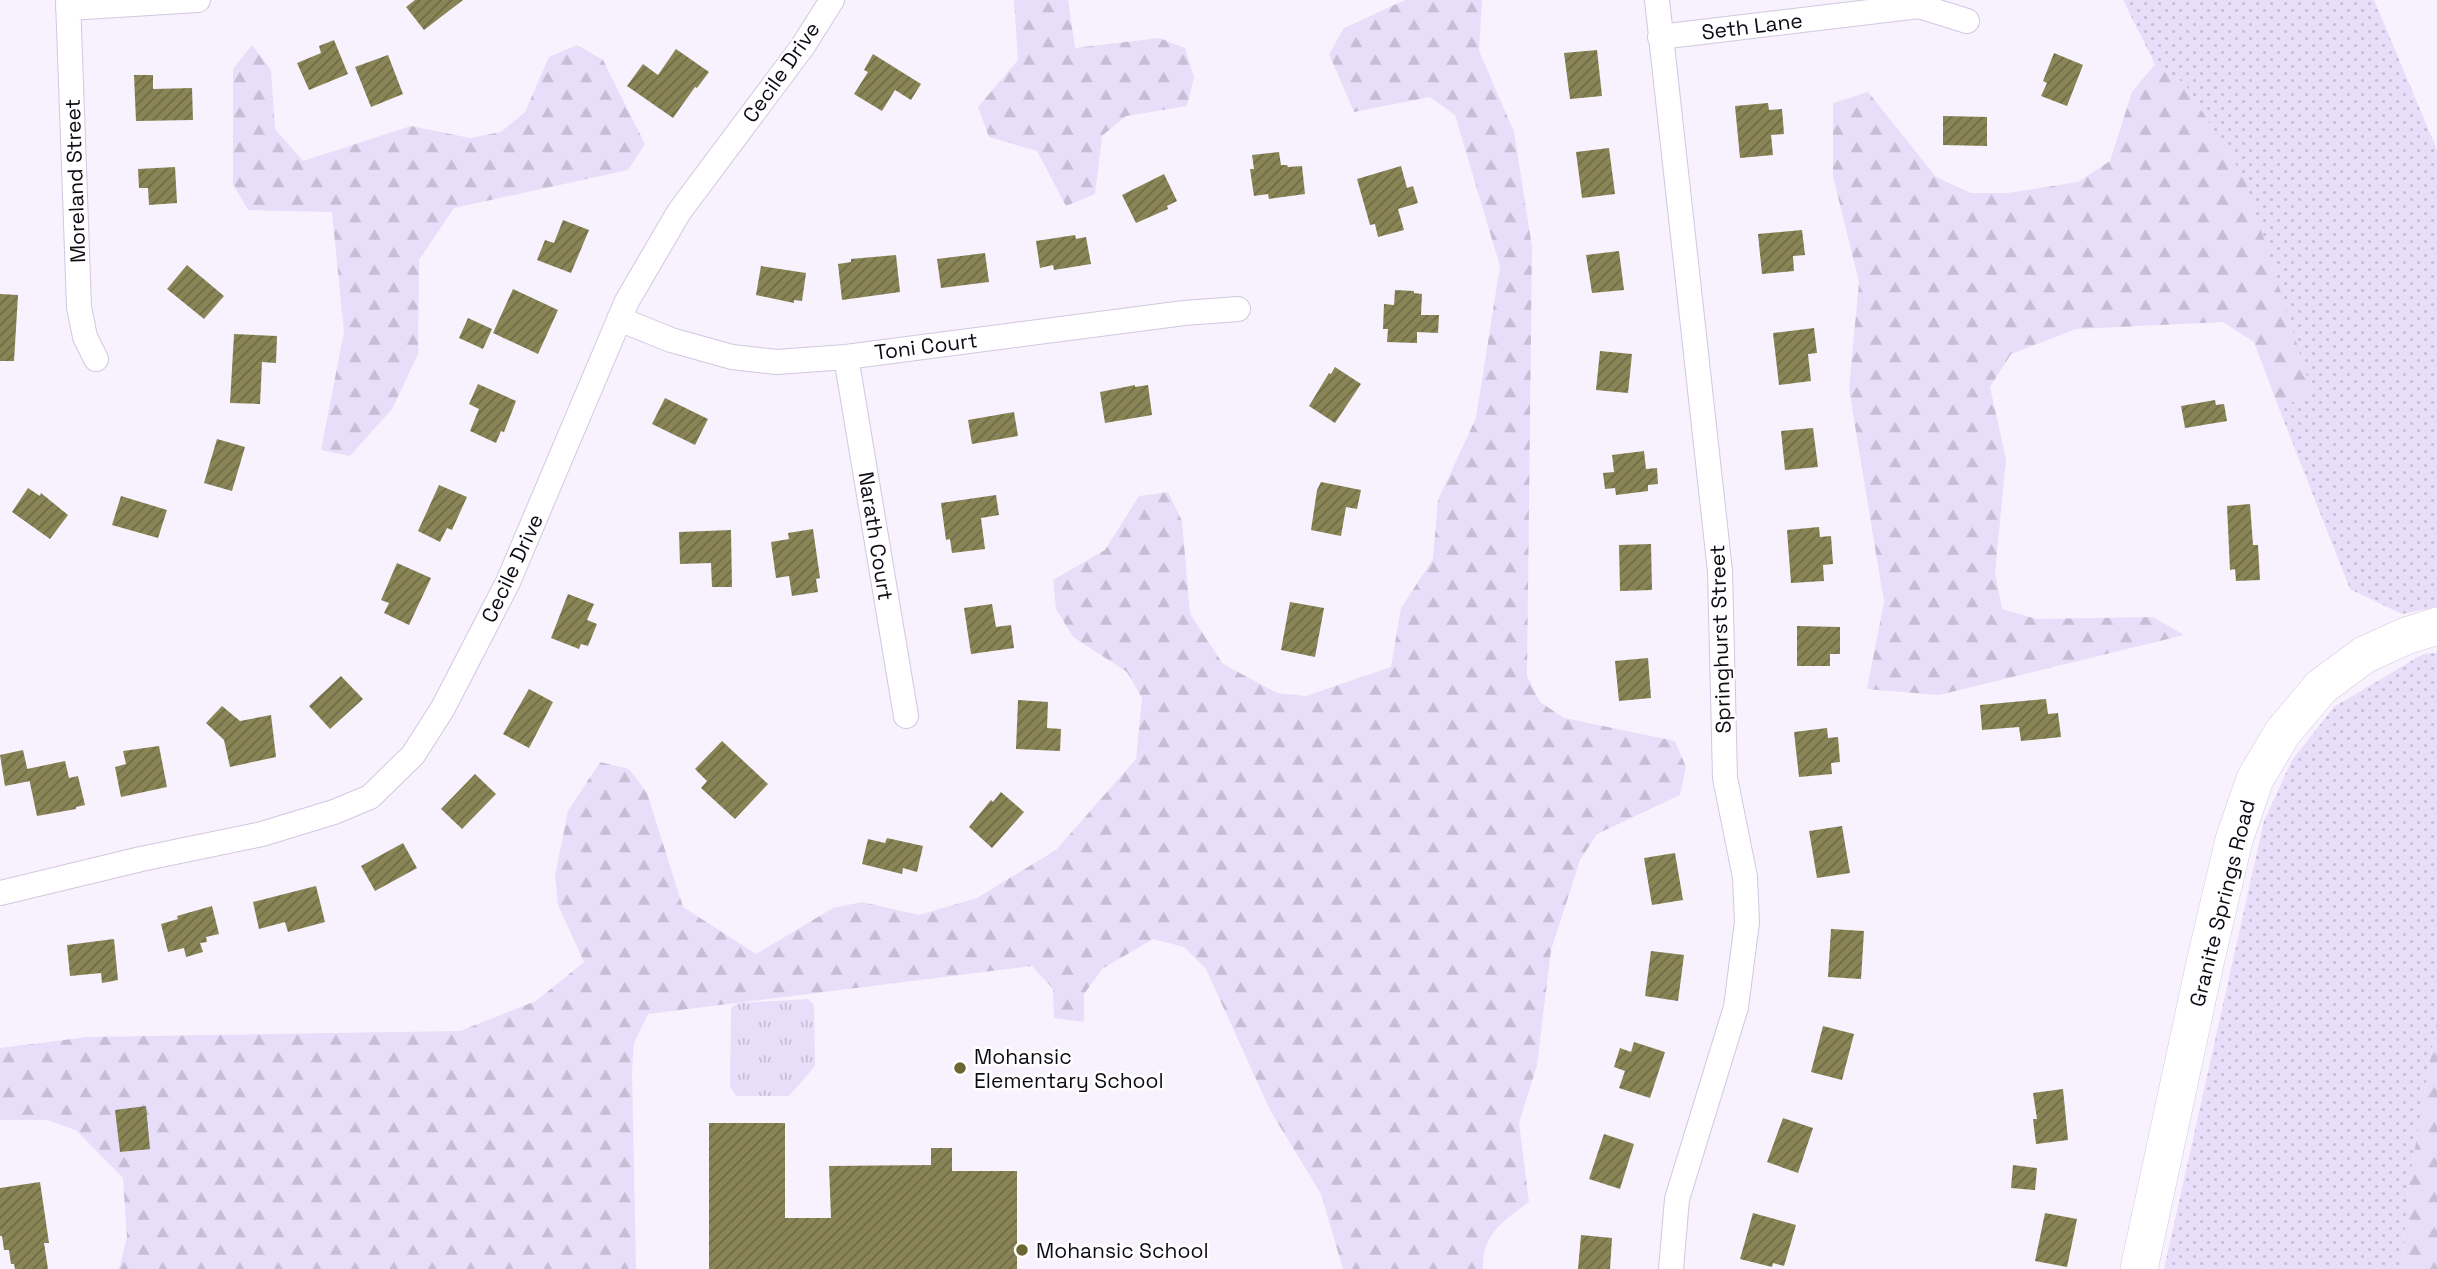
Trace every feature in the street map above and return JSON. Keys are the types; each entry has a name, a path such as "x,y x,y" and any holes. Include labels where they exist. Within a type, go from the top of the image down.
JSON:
{"street":[{"path":"68,4 198,0"},
{"name":"Cecile Drive","path":"0,893 141,859 262,834 334,812 370,797 413,755 443,708 508,582 627,301 680,212 803,46 832,0"},
{"name":"Springhurst Street","path":"1657,0 1720,571 1725,778 1745,877 1747,922 1736,1007 1677,1199 1671,1269"},
{"name":"Moreland Street","path":"68,4 79,307 85,337 96,359"},
{"name":"Seth Lane","path":"1660,37 1919,6 1967,21"},
{"name":"Toni Court","path":"620,319 671,340 732,357 777,362 846,357 1184,313 1238,309"},
{"name":"Narath Court","path":"846,357 906,716"},
{"name":"Granite Springs Road","path":"2139,1269 2208,949 2234,840 2255,779 2283,732 2321,687 2364,655 2406,636 2437,626"}],"green space":[{"path":"1014,0 1068,0 1075,48 1159,38 1185,48 1194,77 1187,106 1126,116 1102,136 1095,194 1066,206 1037,151 989,137 978,107 1018,60"},
{"path":"1405,0 1482,0 1479,51 1514,132 1532,247 1527,676 1540,702 1564,718 1675,741 1686,767 1680,795 1597,834 1580,860 1551,950 1537,1065 1519,1123 1529,1202 1503,1222 1490,1237 1483,1269 1343,1269 1321,1194 1270,1110 1206,969 1184,947 1153,939 1102,969 1084,994 1084,1022 1054,1018 1053,989 1032,966 648,1014 634,1043 632,1072 636,1269 119,1269 127,1237 123,1178 76,1130 47,1120 0,1120 0,1048 88,1037 460,1031 536,1001 584,962 558,905 555,876 568,811 600,762 629,769 647,793 683,907 756,954 833,908 862,902 919,915 977,898 1056,850 1136,759 1142,698 1127,672 1073,637 1056,609 1053,580 1105,550 1139,496 1168,492 1182,521 1190,614 1223,664 1277,693 1306,696 1391,667 1401,608 1433,559 1438,500 1476,418 1500,266 1455,115 1430,97 1354,112 1329,54 1344,28"},
{"path":"2123,0 2374,0 2437,150 2437,607 2402,614 2350,589 2280,411 2311,389 2185,84 2155,64"},
{"path":"252,45 271,70 275,129 303,161 411,126 470,138 501,132 525,112 549,57 577,45 603,60 645,144 628,170 454,208 419,260 418,354 392,409 350,456 321,450 344,332 332,212 248,210 233,184 233,69"},
{"path":"2155,64 2185,84 2245,179 2311,389 2280,411 2254,342 2223,322 2076,329 2011,354 1990,387 2006,459 1995,573 2002,609 2037,619 2153,617 2184,635 1939,695 1867,689 1884,602 1849,389 1859,282 1833,176 1833,103 1868,92 1936,177 1971,193 2008,193 2078,182 2110,161 2132,92"},
{"path":"2437,653 2437,1021 2408,1188 2402,1269 2164,1269 2264,821 2292,760 2334,707 2423,654"},
{"path":"808,999 814,1005 815,1066 789,1096 736,1096 730,1086 731,1008 738,1003"},
{"path":"2437,1021 2437,1269 2402,1269 2408,1188"}],"building":[{"path":"415,0 463,0 424,30 406,7"},
{"path":"334,40 348,74 309,90 297,63 321,53 319,46"},
{"path":"676,49 709,72 673,118 627,86 643,64 658,75"},
{"path":"1597,50 1602,96 1570,99 1564,53"},
{"path":"2054,53 2083,65 2067,106 2041,96 2047,83 2043,81"},
{"path":"873,54 921,84 911,100 895,90 882,111 854,94 868,72 864,70"},
{"path":"388,55 403,94 371,107 355,67"},
{"path":"134,75 153,75 153,89 192,88 193,120 136,121"},
{"path":"1768,103 1769,110 1782,109 1784,134 1771,135 1773,155 1740,158 1735,106"},
{"path":"1943,116 1987,117 1987,146 1943,145"},
{"path":"1609,148 1615,194 1582,198 1576,152"},
{"path":"1279,152 1281,165 1302,166 1305,194 1269,199 1268,194 1254,196 1250,169 1254,169 1252,155"},
{"path":"1401,166 1407,188 1413,186 1418,203 1398,209 1404,230 1378,237 1375,224 1370,225 1357,179"},
{"path":"175,167 177,203 149,205 148,188 139,188 138,169"},
{"path":"1164,174 1177,201 1167,206 1168,209 1136,223 1122,195"},
{"path":"563,220 589,230 571,273 537,260 545,240 554,243"},
{"path":"1802,230 1805,255 1793,256 1794,271 1762,274 1758,234"},
{"path":"1075,235 1076,239 1086,237 1091,264 1054,270 1053,265 1040,268 1036,241"},
{"path":"1619,251 1624,290 1592,293 1586,255"},
{"path":"985,253 989,282 941,288 937,259"},
{"path":"896,255 900,292 842,300 838,264 851,262 851,259"},
{"path":"187,265 224,296 204,319 167,289"},
{"path":"761,266 806,273 802,301 794,300 794,303 756,295"},
{"path":"513,289 558,310 538,354 493,333"},
{"path":"1395,290 1422,294 1421,315 1439,315 1438,333 1417,332 1417,343 1387,342 1388,329 1383,329 1384,304 1394,305"},
{"path":"0,294 18,295 14,361 0,361"},
{"path":"468,318 492,329 483,349 459,338"},
{"path":"1814,328 1817,353 1808,354 1811,381 1779,385 1773,333"},
{"path":"234,334 277,336 276,363 262,362 260,404 230,403"},
{"path":"1600,351 1632,354 1628,393 1596,390"},
{"path":"1335,367 1361,384 1335,423 1309,406"},
{"path":"478,384 516,401 504,432 501,431 496,443 470,431 479,409 469,404"},
{"path":"1148,385 1152,415 1105,423 1100,392"},
{"path":"665,398 708,419 695,445 652,424"},
{"path":"2215,400 2216,405 2224,404 2227,421 2185,428 2181,406"},
{"path":"1014,412 1018,436 972,444 968,420"},
{"path":"1813,428 1818,467 1785,470 1781,431"},
{"path":"217,439 245,447 232,491 204,483"},
{"path":"1644,451 1646,469 1657,468 1658,484 1648,485 1648,491 1616,495 1615,488 1605,489 1603,473 1614,472 1612,455"},
{"path":"1321,482 1361,490 1357,509 1346,507 1341,536 1311,530 1317,490"},
{"path":"439,485 467,497 452,530 447,528 440,542 418,531"},
{"path":"28,488 40,496 41,493 68,515 50,539 12,512"},
{"path":"996,495 999,515 981,518 985,549 952,553 950,539 946,540 941,503"},
{"path":"121,496 167,510 158,538 112,525"},
{"path":"2250,504 2253,545 2258,545 2260,580 2236,581 2235,569 2230,570 2227,506"},
{"path":"1819,527 1820,537 1831,536 1833,564 1823,565 1824,581 1791,583 1787,530"},
{"path":"813,529 820,578 816,579 818,592 792,596 789,576 776,578 771,542 789,539 788,533"},
{"path":"731,530 732,587 712,587 711,563 680,564 679,532"},
{"path":"1651,544 1652,590 1620,591 1619,545"},
{"path":"397,563 431,578 409,625 384,613 389,603 381,600"},
{"path":"568,594 594,604 587,620 597,624 588,646 581,644 579,649 551,638"},
{"path":"1290,602 1324,608 1315,657 1281,650"},
{"path":"992,604 996,627 1011,625 1014,648 971,654 964,608"},
{"path":"1797,626 1840,627 1840,654 1830,654 1830,666 1797,666"},
{"path":"1648,658 1651,698 1619,701 1615,661"},
{"path":"341,676 363,699 330,729 309,706"},
{"path":"529,689 553,702 529,748 503,734"},
{"path":"2046,699 2048,714 2058,713 2061,737 2021,741 2019,727 1982,730 1980,705"},
{"path":"1018,700 1048,702 1047,728 1061,729 1060,751 1016,749"},
{"path":"222,706 240,721 271,715 276,757 230,767 224,740 206,723"},
{"path":"1827,728 1828,738 1838,737 1840,762 1831,763 1832,774 1799,777 1794,732"},
{"path":"722,741 768,784 735,819 701,788 707,781 695,769"},
{"path":"159,746 167,787 121,797 115,767 126,764 123,751"},
{"path":"23,750 30,781 5,786 0,755"},
{"path":"65,761 69,778 78,776 85,805 37,816 27,769"},
{"path":"475,774 496,794 462,829 441,809"},
{"path":"1001,792 1024,812 992,848 969,827"},
{"path":"1842,826 1850,873 1817,878 1809,831"},
{"path":"887,838 923,846 917,872 903,868 902,874 862,864 868,839 885,843"},
{"path":"403,843 417,868 375,891 361,866"},
{"path":"1675,853 1683,900 1652,905 1644,858"},
{"path":"316,886 325,922 288,932 285,922 259,929 253,902"},
{"path":"212,906 219,934 206,937 207,942 200,943 203,952 186,957 184,948 168,952 161,924 178,919 177,916"},
{"path":"1831,929 1864,931 1861,979 1828,977"},
{"path":"114,939 118,980 102,983 101,973 70,976 67,945"},
{"path":"1651,951 1684,955 1678,1001 1645,996"},
{"path":"1823,1026 1854,1034 1842,1080 1811,1072"},
{"path":"1634,1042 1665,1052 1650,1098 1619,1088 1625,1071 1614,1067 1620,1048 1631,1052"},
{"path":"2063,1089 2068,1140 2036,1144 2033,1119 2037,1119 2033,1093"},
{"path":"146,1106 150,1149 120,1152 115,1110"},
{"path":"1783,1118 1813,1128 1798,1173 1767,1162"},
{"name":"Mohansic Elementary School","path":"709,1123 785,1123 785,1218 831,1218 829,1166 931,1165 931,1148 952,1148 952,1171 1017,1171 1017,1269 709,1269"},
{"path":"1604,1134 1634,1144 1620,1189 1589,1179"},
{"path":"2013,1165 2037,1168 2035,1190 2011,1188"},
{"path":"40,1182 49,1243 44,1243 48,1269 15,1269 14,1264 11,1264 9,1250 4,1250 0,1236 0,1188"},
{"path":"1753,1213 1796,1225 1784,1266 1773,1263 1772,1267 1740,1259"},
{"path":"2045,1213 2077,1219 2067,1267 2035,1261"},
{"path":"1581,1235 1612,1238 1610,1269 1578,1269"}],"place":[{"name":"Mohansic Elementary School","path":"960,1068"},
{"name":"Mohansic School","path":"1022,1250"}]}
